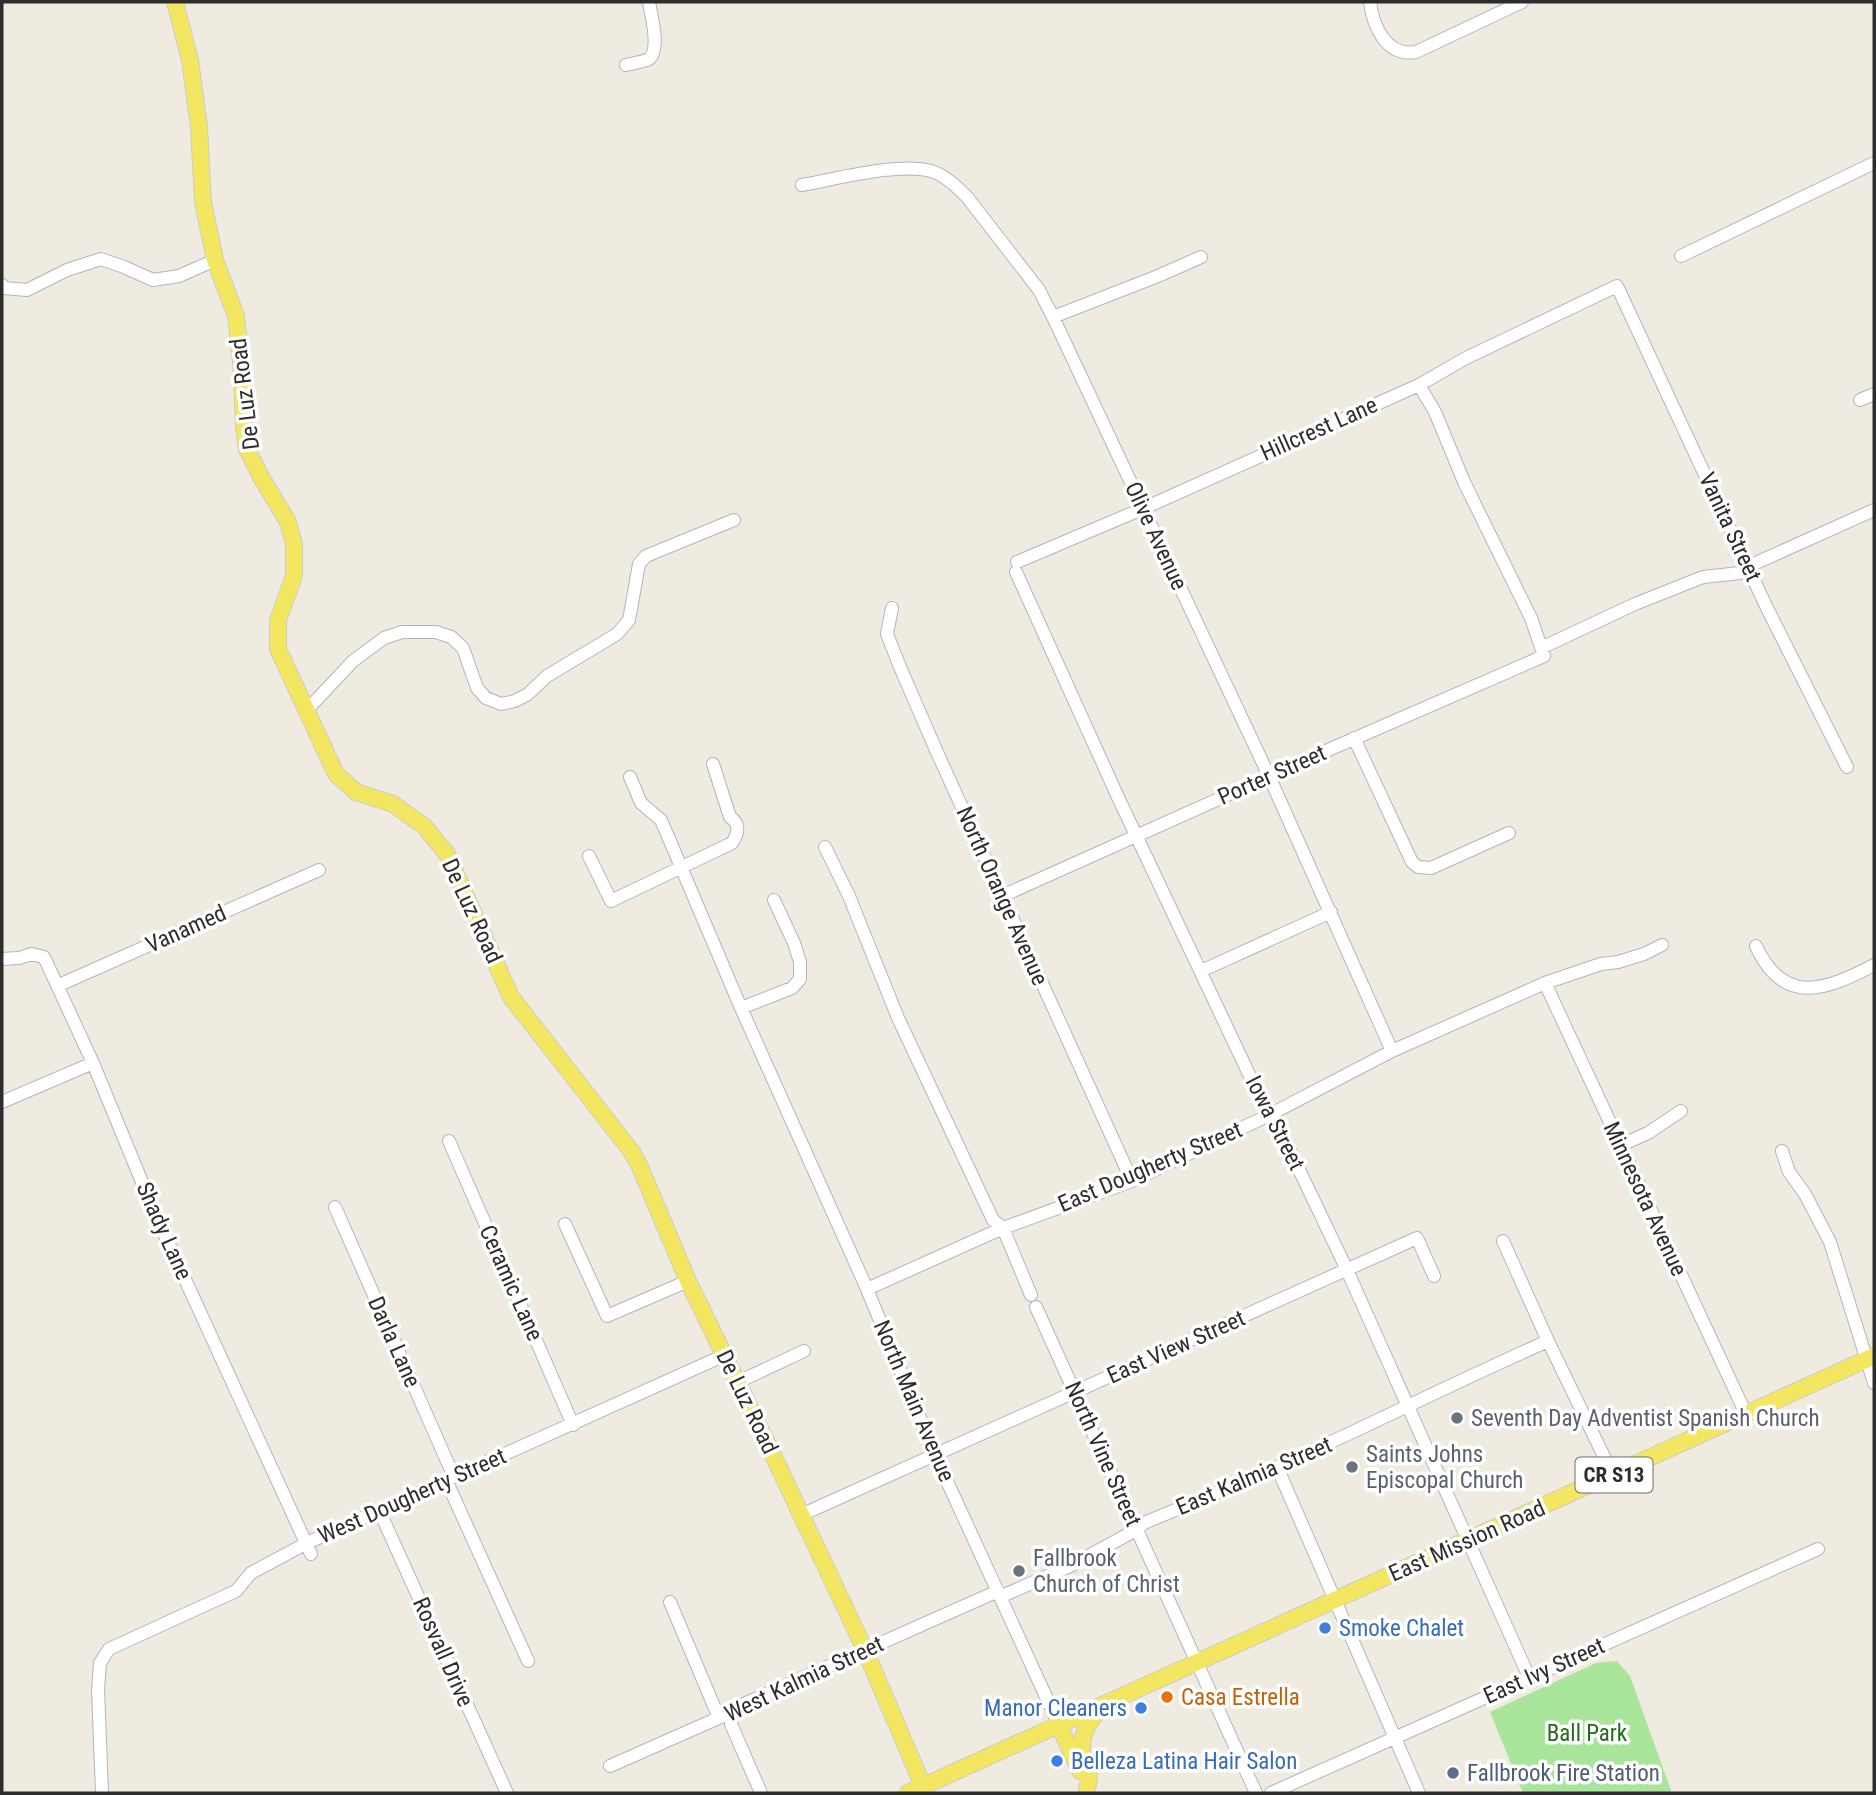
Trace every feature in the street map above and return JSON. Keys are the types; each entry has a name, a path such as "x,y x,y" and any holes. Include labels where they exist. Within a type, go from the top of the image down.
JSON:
{"main road":[{"name":"De Luz Road","path":"175,2 190,60 199,127 203,202 215,260 236,316 242,361 247,449 288,522 294,544 294,576 278,620 278,649 336,774 356,792 393,804 424,826 447,854 511,997 632,1152 688,1281 865,1650 924,1790"},
{"name":"East Mission Road","path":"1059,1725 1870,1358"},
{"path":"1088,1791 1090,1778 1083,1753 1084,1733 1088,1723 1104,1705"},
{"name":"CR S13","path":"908,1793 924,1790 1059,1725"},
{"name":"North Main Avenue","path":"1059,1725 1088,1791"}],"street":[{"path":"626,65 648,60 654,52 656,44 649,2"},
{"path":"1370,2 1378,33 1393,47 1407,54 1522,2"},
{"path":"1681,256 1874,163"},
{"name":"Olive Avenue","path":"802,186 902,167 933,172 955,185 967,197 1039,290 1269,776 1392,1051"},
{"path":"1053,317 1201,257"},
{"path":"2,285 4,288 27,290 67,270 101,259 153,280 179,276 215,260"},
{"name":"Hillcrest Lane","path":"1016,567 1419,385 1466,358 1617,286"},
{"name":"Vanita Street","path":"1617,286 1749,568 1847,766"},
{"path":"1419,385 1435,412 1464,482 1531,618 1542,652"},
{"path":"1860,400 1874,394"},
{"name":"Porter Street","path":"1002,896 1542,652 1635,604 1703,577 1740,573 1874,510"},
{"path":"306,710 354,661 384,638 402,632 436,632 451,637 463,648 477,688 486,698 500,704 515,701 528,694 547,676 617,634 629,620 639,564 646,556 734,520"},
{"name":"Iowa Street","path":"1016,567 1136,835 1256,1089 1271,1114 1347,1270 1529,1677"},
{"name":"North Orange Avenue","path":"892,608 887,634 936,750 1132,1181"},
{"path":"1354,738 1412,862 1418,867 1431,868 1509,833"},
{"path":"589,856 611,901 732,843 738,827 730,817 713,764"},
{"name":"North Main Avenue","path":"630,777 641,803 661,820 741,1008 867,1289 936,1455 1059,1725"},
{"name":"North Vine Street","path":"825,847 849,896 898,1018 993,1220 1003,1228 1256,1793"},
{"name":"Vanamed","path":"60,991 59,985 319,870"},
{"path":"741,1008 792,988 800,979 800,962 794,943 774,900"},
{"path":"1201,971 1331,912"},
{"name":"East Dougherty Street","path":"867,1289 1003,1228 1132,1181 1271,1114 1392,1051 1545,984 1601,964 1644,954 1662,945"},
{"path":"1756,946 1764,963 1774,975 1797,987 1816,989 1845,980 1874,965"},
{"name":"Shady Lane","path":"2,959 33,954 44,957 93,1063 156,1216 309,1548"},
{"name":"Minnesota Avenue","path":"1545,984 1746,1414"},
{"path":"2,1102 93,1063"},
{"path":"1621,1145 1647,1133 1681,1111"},
{"name":"Ceramic Lane","path":"449,1141 573,1425"},
{"path":"1782,1151 1790,1172 1805,1194 1830,1242 1870,1358 1874,1383"},
{"name":"Darla Lane","path":"335,1207 528,1661"},
{"path":"565,1224 607,1316 688,1281"},
{"name":"East View Street","path":"801,1515 1418,1238 1434,1276"},
{"path":"1503,1241 1548,1342 1613,1475"},
{"name":"East Kalmia Street","path":"999,1594 1070,1566 1136,1530 1144,1522 1277,1467 1548,1342"},
{"path":"738,1382 804,1351"},
{"name":"West Dougherty Street","path":"102,1793 98,1689 100,1663 109,1649 236,1591 251,1573 309,1548 379,1510 725,1355"},
{"path":"1277,1467 1419,1793"},
{"name":"Rosvall Drive","path":"379,1510 507,1793"},
{"name":"East Ivy Street","path":"1271,1793 1818,1549"},
{"name":"West Kalmia Street","path":"610,1766 865,1650 999,1594"},
{"path":"670,1602 719,1718"},
{"path":"732,1712 731,1724 761,1793"}],"green space":[{"name":"Ball Park","path":"1617,1661 1630,1676 1672,1793 1523,1793 1490,1712 1596,1663"}],"place":[{"name":"Seventh Day Adventist Spanish Church","path":"1457,1418"},
{"name":"Saints Johns Episcopal Church","path":"1352,1467"},
{"name":"Fallbrook Church of Christ","path":"1019,1571"},
{"name":"Smoke Chalet","path":"1325,1628"},
{"name":"Casa Estrella","path":"1167,1697"},
{"name":"Manor Cleaners","path":"1141,1708"},
{"name":"Belleza Latina Hair Salon","path":"1057,1761"},
{"name":"Fallbrook Fire Station","path":"1453,1773"}]}
